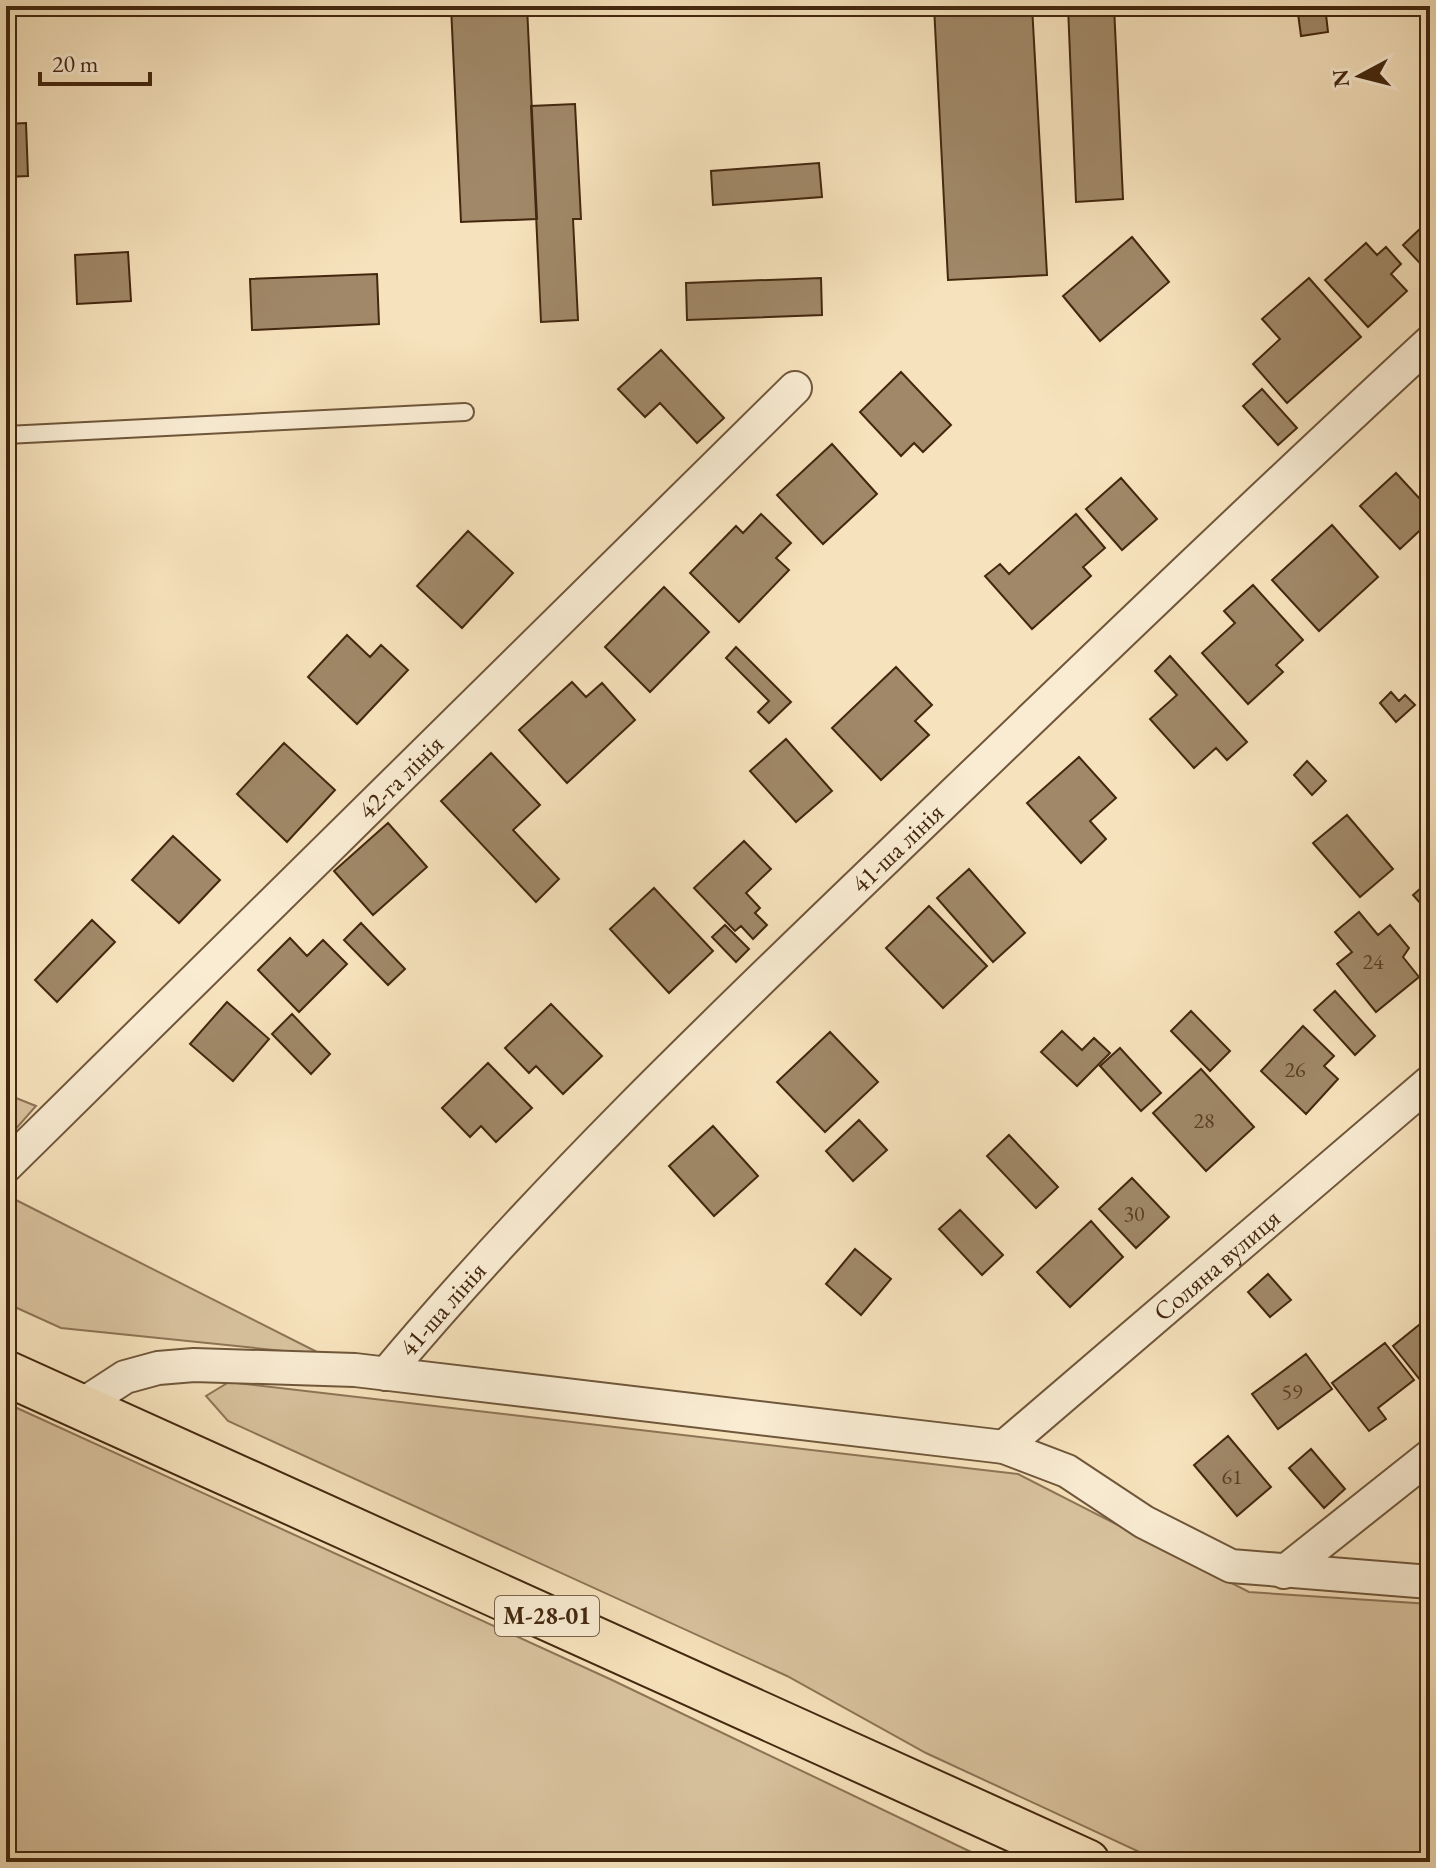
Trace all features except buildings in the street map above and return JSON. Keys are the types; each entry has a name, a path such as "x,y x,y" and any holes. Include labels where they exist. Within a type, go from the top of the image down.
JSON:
{"highway":[{"name":"М-28-01","path":"6,1373 1087,1862"}],"street":[{"name":"41-ша лінія","path":"386,1374 470,1274 705,1032 1252,507 1430,342"},
{"name":"42-га лінія","path":"6,1166 795,388"},
{"name":"Соляна вулиця","path":"1004,1447 1430,1082"},
{"path":"82,1405 125,1377 158,1368 194,1365 386,1374 1004,1447 1067,1471 1144,1522 1231,1566 1430,1582"},
{"path":"1284,1572 1430,1456"}],"lane":[{"path":"6,435 465,412"}],"shaded area":[{"path":"6,1094 36,1106 6,1140"},
{"path":"6,1195 323,1355 61,1328 6,1303"},
{"path":"229,1382 1018,1474 1249,1592 1430,1604 1430,1862 1161,1862 926,1753 787,1676 228,1421 206,1396"},
{"path":"6,1403 612,1680 992,1862 6,1862"}]}
